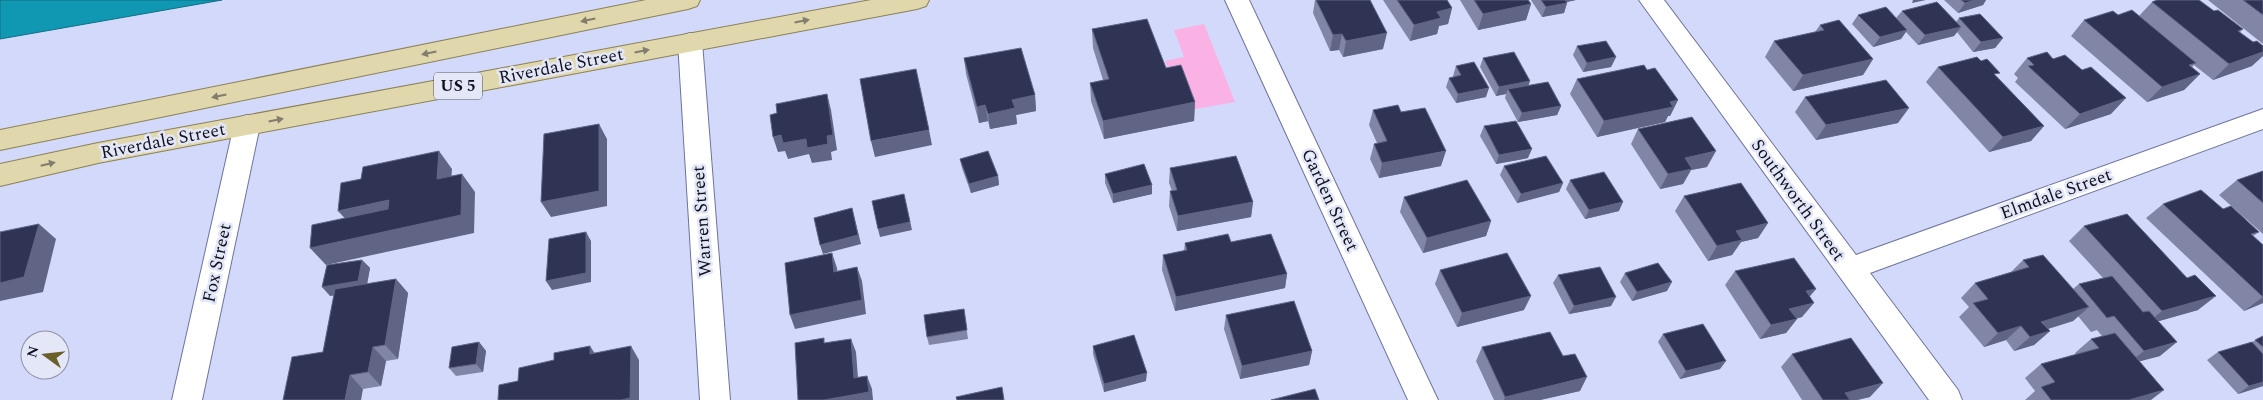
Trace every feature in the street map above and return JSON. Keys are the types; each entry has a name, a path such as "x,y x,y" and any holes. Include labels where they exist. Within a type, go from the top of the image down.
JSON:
{"main road":[{"name":"Riverdale Street","path":"0,140 688,0"},
{"name":"Riverdale Street","path":"0,175 98,153 917,0"}],"street":[{"name":"Garden Street","path":"1237,0 1423,400"},
{"name":"Southworth Street","path":"1651,0 1947,400"},
{"name":"Warren Street","path":"690,42 716,400"},
{"name":"Elmdale Street","path":"1849,269 2263,119"},
{"name":"Fox Street","path":"187,400 247,125"}],"shaded area":[{"path":"1204,24 1235,102 1190,110 1175,86 1165,61 1184,57 1174,30"}],"water":[{"path":"0,0 222,0 0,39"}],"building":[{"path":"1316,0 1370,0 1387,33 1346,41 1342,34 1333,35"},
{"path":"1397,0 1447,0 1452,8 1437,12 1441,18 1414,25"},
{"path":"1474,0 1528,0 1531,4 1483,14"},
{"path":"1541,0 1565,0 1567,3 1546,7"},
{"path":"1961,0 1975,0 1965,3"},
{"path":"2157,0 2199,0 2214,11 2218,10 2243,29 2238,31 2253,42 2257,41 2263,46 2263,52 2229,64 2152,2"},
{"path":"2243,0 2263,0 2263,15"},
{"path":"1937,2 1961,27 1925,35 1902,11"},
{"path":"1886,7 1907,30 1880,37 1858,15"},
{"path":"2132,10 2196,63 2189,65 2200,74 2162,87 2084,20 2113,11 2118,15"},
{"path":"1980,14 2003,38 1981,42 1959,18"},
{"path":"1147,19 1166,68 1181,65 1195,102 1103,121 1090,83 1109,79 1092,29"},
{"path":"1839,20 1873,59 1803,75 1774,41 1824,30 1820,25"},
{"path":"1606,41 1616,57 1587,63 1577,46"},
{"path":"1021,48 1035,95 1012,100 1015,108 988,114 985,105 977,107 964,58"},
{"path":"1514,52 1530,81 1499,87 1483,58"},
{"path":"2047,52 2053,59 2065,55 2082,70 2091,67 2126,98 2080,114 2028,66 2034,65 2027,58"},
{"path":"1977,57 1981,61 1987,59 2000,73 1994,74 2044,126 2003,137 1938,67"},
{"path":"1474,62 1489,88 1458,94 1449,78 1461,75 1456,66"},
{"path":"1644,65 1647,70 1655,68 1678,100 1670,102 1673,107 1604,121 1577,79"},
{"path":"916,69 929,130 871,141 860,79"},
{"path":"1886,80 1909,108 1826,125 1805,97"},
{"path":"1548,82 1561,106 1522,113 1508,89"},
{"path":"827,94 833,135 827,136 828,144 807,148 806,139 783,143 781,135 773,137 770,115 777,113 776,104"},
{"path":"1398,105 1401,112 1425,108 1446,151 1382,163 1374,144 1387,141 1373,110"},
{"path":"1692,117 1716,151 1685,158 1692,169 1668,174 1638,129"},
{"path":"1516,121 1532,149 1499,155 1484,126"},
{"path":"599,124 599,191 541,202 544,134"},
{"path":"439,151 437,179 462,174 461,215 310,248 312,225 388,209 389,200 338,211 341,183 361,179 363,167"},
{"path":"988,151 998,176 969,184 960,159"},
{"path":"1236,156 1253,202 1178,216 1170,191 1177,190 1170,168"},
{"path":"1546,156 1563,183 1521,194 1504,166"},
{"path":"1144,164 1152,185 1113,194 1105,174"},
{"path":"2263,171 2263,203 2237,180"},
{"path":"1604,172 1623,202 1589,210 1570,180"},
{"path":"1467,180 1491,221 1427,238 1404,197"},
{"path":"1741,183 1768,223 1736,231 1742,240 1717,246 1684,196"},
{"path":"2201,190 2223,209 2231,206 2259,232 2251,234 2263,245 2263,297 2163,204"},
{"path":"904,194 910,222 878,229 872,201"},
{"path":"852,208 858,235 820,245 814,218"},
{"path":"2127,214 2187,278 2195,275 2216,296 2162,311 2084,226"},
{"path":"39,224 24,277 0,283 0,232"},
{"path":"586,232 586,273 546,281 549,239"},
{"path":"1228,234 1231,242 1271,234 1287,274 1176,297 1163,255 1187,250 1185,243"},
{"path":"832,253 834,272 857,267 862,300 790,315 785,263"},
{"path":"1507,253 1531,296 1462,313 1440,270"},
{"path":"2043,255 2089,307 2041,322 2050,331 2030,337 2021,326 1998,333 1973,303 1988,299 1975,283 2029,267 2023,260"},
{"path":"1794,258 1816,289 1806,291 1814,303 1789,309 1797,319 1771,325 1735,271"},
{"path":"362,260 358,281 322,287 327,265"},
{"path":"1658,263 1672,282 1637,292 1625,273"},
{"path":"1600,267 1616,297 1574,306 1558,275"},
{"path":"2112,276 2143,312 2149,311 2177,342 2144,351 2114,316 2107,318 2079,284"},
{"path":"396,279 385,345 373,347 368,372 350,375 345,400 283,400 292,357 323,352 335,289"},
{"path":"1294,301 1312,351 1242,366 1226,315"},
{"path":"964,309 967,330 927,337 924,315"},
{"path":"1703,324 1726,361 1686,371 1663,334"},
{"path":"1550,332 1563,356 1575,354 1587,377 1505,397 1482,347"},
{"path":"2115,333 2164,390 2129,400 2051,400 2041,387 2055,382 2041,364 2099,348 2091,339"},
{"path":"1134,335 1147,373 1104,384 1093,346"},
{"path":"2263,336 2263,347 2255,340"},
{"path":"824,338 824,343 851,339 854,378 867,376 869,392 824,400 798,400 795,343"},
{"path":"1851,338 1883,383 1845,393 1850,400 1823,400 1792,354"},
{"path":"479,342 476,364 449,368 452,347"},
{"path":"2252,342 2263,354 2263,382 2249,386 2218,352"},
{"path":"590,346 590,354 631,346 630,398 621,400 498,400 499,385 518,381 519,368 554,360 554,353"},
{"path":"1002,387 1004,400 957,400 956,397"},
{"path":"1315,389 1319,400 1271,400"}]}
